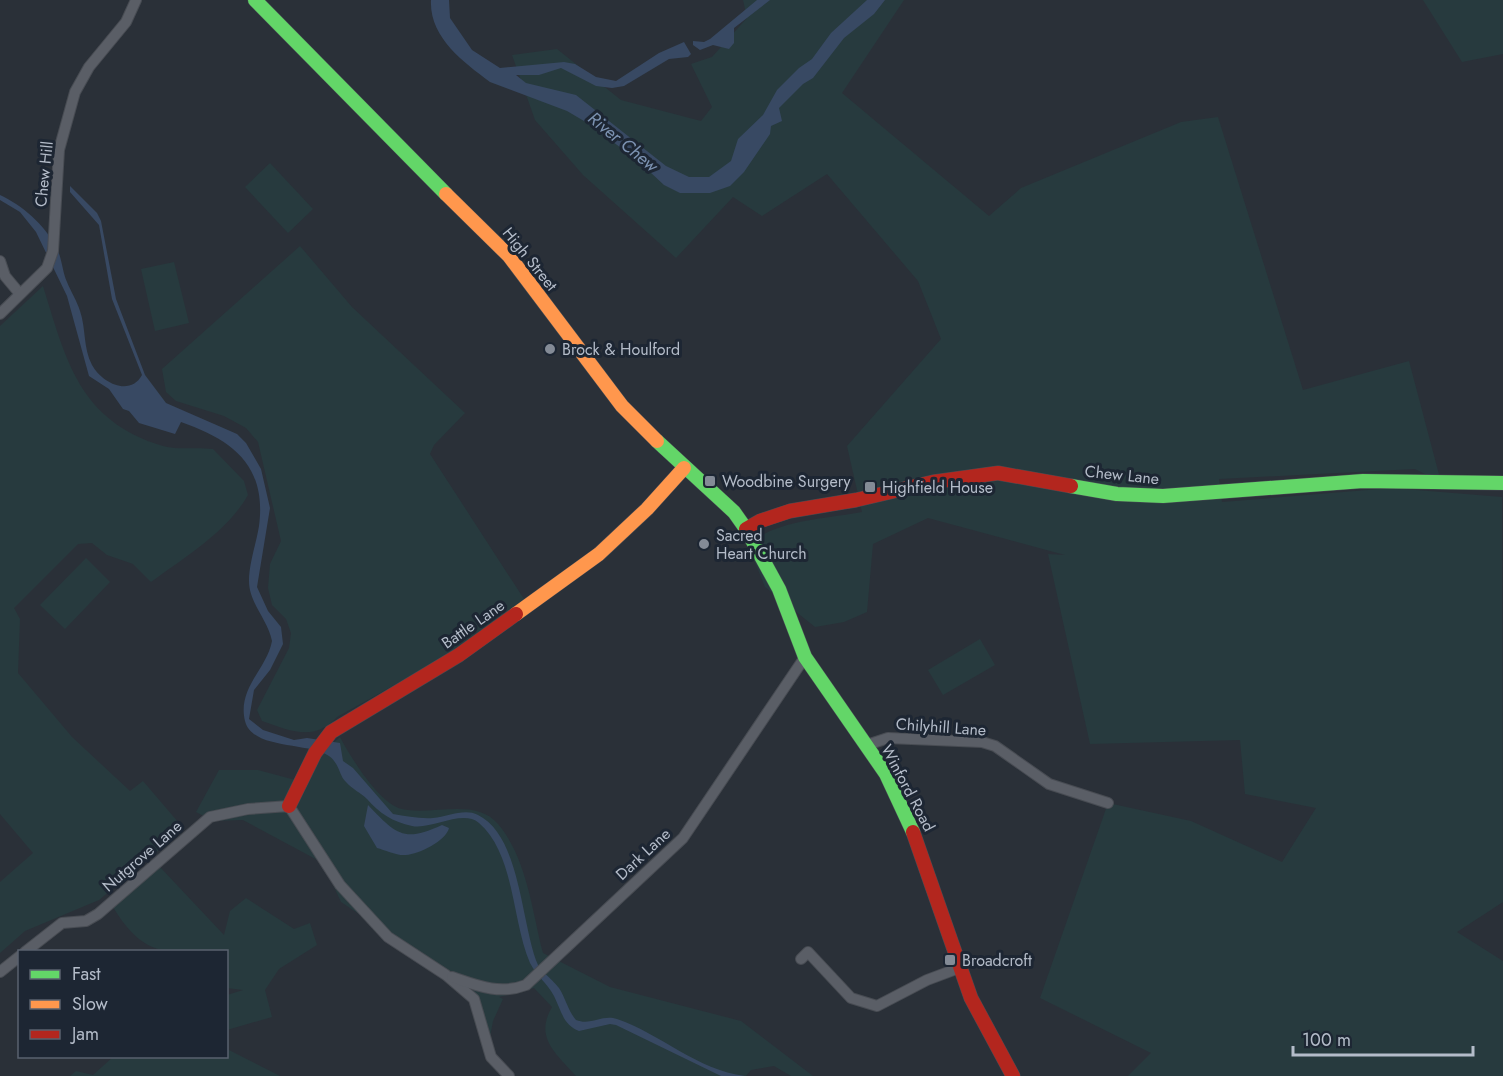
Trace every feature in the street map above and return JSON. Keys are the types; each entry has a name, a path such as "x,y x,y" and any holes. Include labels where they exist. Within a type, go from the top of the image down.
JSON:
{"main road":[{"name":"High Street","path":"255,0 344,93 509,256 616,399 684,468 734,512 746,529"},
{"name":"Battle Lane","path":"290,806 315,753 331,732 459,656 598,554 647,509 684,468"},
{"name":"Chew Lane","path":"746,529 759,520 790,511 856,500 933,482 998,473 1117,494 1163,496 1363,481 1503,483"},
{"name":"Winford Road","path":"746,529 779,589 805,657 886,774 921,850 959,968 986,1029 1013,1076"}],"street":[{"name":"Chew Hill","path":"0,314 42,276 53,251 59,150 75,92 89,66 126,22 136,0"},
{"path":"0,261 5,276 20,294"},
{"name":"Dark Lane","path":"446,975 488,989 512,990 526,985 683,838 805,657"},
{"name":"Chilyhill Lane","path":"867,745 888,738 982,742 994,746 1049,784 1108,803"},
{"path":"290,806 340,885 388,937 446,975 474,999 492,1057 509,1076"},
{"name":"Nutgrove Lane","path":"26,950 62,923 86,921 98,914 210,818 248,809 290,806"},
{"path":"808,952 851,998 878,1006 927,980 959,968"},
{"path":"0,972 18,958"}],"green space":[{"path":"743,0 904,0 842,93 989,216 1021,188 1181,122 1218,117 1303,390 1409,361 1441,482 1415,469 1219,479 1222,502 1392,488 1502,497 1503,902 1457,932 1503,961 1503,1076 1128,1076 1151,1053 1040,998 1108,803 1191,821 1282,862 1316,808 1245,794 1240,740 1090,744 1048,554 1065,555 928,518 873,544 867,612 844,622 815,627 765,587 754,560 764,534 800,522 862,512 847,446 941,339 918,281 827,174 762,216 733,197 676,258 583,175 535,120 512,55 557,49 621,100 701,121 712,107 691,64 712,57 747,18"},
{"path":"1423,0 1503,0 1503,54 1462,62"},
{"path":"270,163 313,209 288,233 245,187"},
{"path":"300,246 352,307 465,413 434,445 430,454 524,599 443,658 337,717 320,730 311,732 292,731 262,721 257,710 289,648 291,633 286,619 272,605 268,588 270,564 281,541 258,442 246,428 224,416 176,401 166,392 162,369"},
{"path":"174,262 189,323 155,331 141,269"},
{"path":"43,286 69,363 94,404 112,421 135,435 163,446 213,449 244,481 248,495 229,521 217,532 151,582 133,564 107,555 92,543 78,544 14,608 20,619 18,673 72,737 130,791 143,781 184,829 99,900 25,931 0,953 0,882 33,853 0,814 0,326"},
{"path":"86,558 110,582 65,629 40,605"},
{"path":"980,639 995,665 943,695 928,670"},
{"path":"340,737 366,778 393,805 414,811 466,809 478,811 489,816 498,824 516,853 522,869 543,953 610,987 741,1021 813,1076 791,1076 774,1066 751,1070 746,1076 576,1076 555,1052 546,1036 547,1018 552,1007 534,988 499,997 503,999 493,1021 490,1037 462,983 341,902 323,863 243,820 213,821 196,812 219,770 258,770 299,781 317,757"},
{"path":"160,867 224,935 230,911 246,898 294,929 310,923 317,945 279,969 265,990 272,1017 228,1030 228,995 243,990 228,988 228,950 161,950 137,937 125,925 113,907"},
{"path":"228,1050 280,1076 70,1076 76,1071 93,1075 112,1058 228,1058"}],"water":[{"name":"River Chew","path":"431,0 449,0 450,18 472,50 500,68 564,62 575,64 596,77 616,81 659,53 684,42 691,54 688,57 669,59 624,86 612,88 596,86 561,68 539,75 516,75 526,83 576,95 666,166 689,177 709,177 731,161 738,139 763,115 777,90 799,68 812,59 831,33 867,0 885,0 874,14 844,38 813,78 803,84 779,108 782,121 771,126 770,134 744,172 730,186 710,193 680,193 664,185 635,158 567,111 490,82 459,57 442,37 432,13"},
{"path":"757,0 770,0 734,28 734,43 729,49 713,45 700,50 693,45 693,41 704,42 710,39"},
{"path":"70,186 97,213 101,221 116,299 145,375 166,403 237,434 246,443 261,469 270,508 257,587 268,611 281,627 283,644 270,670 254,690 249,719 263,730 294,740 307,738 340,743 343,761 353,768 393,814 428,818 467,812 478,815 492,826 503,842 518,883 532,948 538,965 559,988 576,1020 587,1022 606,1018 617,1019 649,1033 711,1067 745,1076 721,1076 616,1025 610,1024 579,1031 569,1025 551,991 530,963 500,852 491,836 479,823 464,818 420,826 399,822 376,809 348,784 329,756 269,741 258,737 250,730 245,721 245,699 265,661 272,641 252,597 249,581 259,526 260,505 257,487 251,471 242,458 216,437 181,422 175,434 139,423 129,411 123,409 109,389 89,376 67,296 36,232 20,212 0,200 0,195 24,210 46,231 56,247 65,278 80,311 87,352 92,365 109,382 116,385 131,385 137,382 142,375 112,299 99,225 70,192"},
{"path":"368,805 393,829 401,833 418,834 442,825 449,828 443,838 425,849 406,855 395,854 377,848 364,826"}],"traffic: fast":[{"path":"255,0 446,194"},
{"path":"657,441 734,512 746,529 779,589 805,657 886,774 913,832"},
{"path":"1071,486 1117,494 1163,496 1363,481 1503,483"}],"traffic: slow":[{"path":"446,194 509,256 622,406 657,441"},
{"path":"516,614 599,554 647,509 684,468"}],"traffic: jam":[{"path":"746,529 760,521 790,511 856,500 933,482 998,473 1071,486"},
{"path":"289,806 315,753 331,732 459,655 516,614"},
{"path":"913,832 971,998 1013,1076"}],"place":[{"name":"Brock & Houlford","path":"550,349"},
{"name":"Woodbine Surgery","path":"710,481"},
{"name":"Highfield House","path":"870,487"},
{"name":"Sacred Heart Church","path":"704,544"},
{"name":"Broadcroft","path":"950,960"}]}
